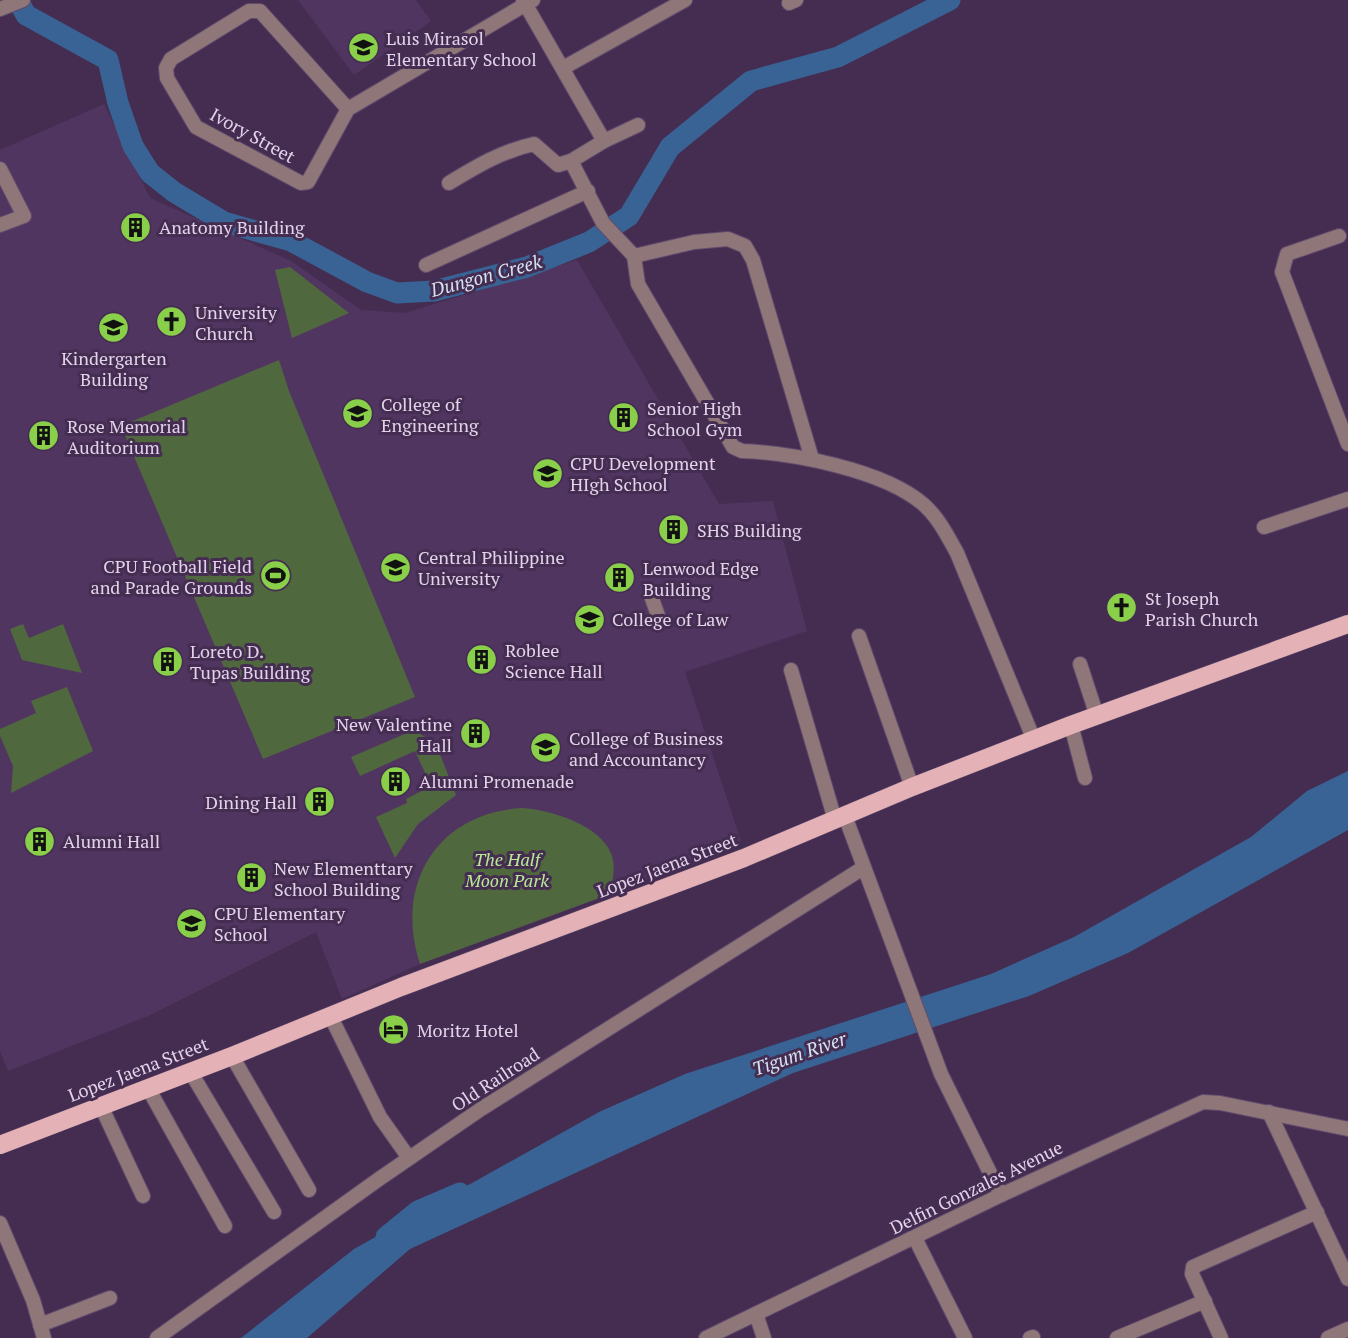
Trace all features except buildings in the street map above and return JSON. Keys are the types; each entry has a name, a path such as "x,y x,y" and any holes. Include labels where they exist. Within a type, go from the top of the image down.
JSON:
{"main road":[{"name":"Lopez Jaena Street","path":"0,1145 232,1056 330,1015 744,858 912,787 1070,725 1348,624"}],"street":[{"path":"0,9 23,0"},
{"path":"563,68 685,0"},
{"path":"348,109 527,1 604,141"},
{"name":"Ivory Street","path":"249,11 260,11 348,109 308,182 301,183 196,127 167,78 166,68 171,59 249,11"},
{"path":"449,183 484,162 515,148 534,144 558,165 571,161 638,125"},
{"path":"571,161 603,223 634,256 638,284 733,447 742,451 812,459 880,479 922,503 941,525 957,553 1034,740"},
{"path":"0,169 24,216 0,225"},
{"path":"426,265 587,191"},
{"path":"1339,236 1286,254 1282,272 1348,444"},
{"path":"634,256 694,242 728,239 745,246 753,260 812,459"},
{"path":"1264,527 1348,499"},
{"path":"650,593 660,621"},
{"path":"859,636 912,787"},
{"path":"1080,664 1097,716"},
{"path":"790,670 840,818 863,868 941,1074 1001,1195"},
{"path":"1070,725 1085,778"},
{"name":"Old Railroad","path":"157,1338 481,1109 863,868"},
{"path":"330,1015 367,1094 409,1158"},
{"path":"232,1056 310,1190"},
{"path":"190,1070 274,1212"},
{"path":"148,1088 225,1226"},
{"name":"Delfin Gonzales Avenue","path":"706,1338 1001,1195 1203,1102 1220,1102 1348,1129"},
{"path":"101,1106 143,1196"},
{"path":"1269,1112 1348,1279"},
{"path":"1220,1338 1192,1275 1193,1267 1317,1212"},
{"path":"0,1223 33,1300 42,1332 110,1298"},
{"path":"915,1238 965,1338"},
{"path":"1117,1338 1205,1301"},
{"path":"756,1314 764,1338"},
{"path":"1328,1338 1348,1329"}],"shaded area":[{"name":"Luis Mirasol Elementary School","path":"298,0 416,0 431,21 354,75"},
{"name":"Central Philippine University","path":"104,104 150,198 291,261 361,310 405,313 577,260 719,504 773,501 807,631 685,672 741,841 623,890 420,964 342,999 316,932 148,1016 8,1071 0,1051 0,150"}],"green space":[{"path":"290,267 349,313 292,338 275,270"},
{"name":"CPU Football Field and Parade Grounds","path":"279,360 289,391 415,697 263,759 121,426"},
{"path":"23,624 29,638 63,624 82,673 22,660 10,629"},
{"path":"67,687 93,751 11,793 13,766 0,736 0,729 36,713 31,701"},
{"path":"414,730 434,739 456,795 418,824 395,858 376,817 407,803 406,799 431,786 415,751 360,776 351,757"},
{"name":"The Half Moon Park","path":"522,808 561,816 598,836 612,856 610,894 420,964 413,935 413,907 418,881 429,858 446,838 467,823 492,813"}],"water":[{"path":"1348,771 1348,830 1128,953 1029,996 793,1073 410,1249 307,1338 241,1338 354,1249 599,1112 685,1074 991,974 1074,937 1251,837 1307,791"}],"waterway":[{"name":"Dungon Creek","path":"18,0 26,15 108,60 118,103 133,146 150,173 174,192 224,222 291,241 367,282 397,293 434,291 527,267 589,242 629,216 670,147 751,81 838,57 950,0"},
{"name":"Tigum River","path":"386,1237 418,1211 460,1193"}],"place":[{"name":"Luis Mirasol Elementary School","path":"363,48"},
{"name":"Anatomy Building","path":"136,227"},
{"name":"University Church","path":"172,322"},
{"name":"Kindergarten Building","path":"114,328"},
{"name":"College of Engineering","path":"358,414"},
{"name":"Senior High School Gym","path":"624,418"},
{"name":"Rose Memorial Auditorium","path":"44,436"},
{"name":"CPU Development HIgh School","path":"547,473"},
{"name":"SHS Building","path":"674,530"},
{"name":"Central Philippine University","path":"395,567"},
{"name":"CPU Football Field and Parade Grounds","path":"275,576"},
{"name":"Lenwood Edge Building","path":"620,578"},
{"name":"St Joseph Parish Church","path":"1122,608"},
{"name":"College of Law","path":"589,619"},
{"name":"Roblee Science Hall","path":"482,660"},
{"name":"Loreto D. Tupas Building","path":"167,661"},
{"name":"New Valentine Hall","path":"475,734"},
{"name":"College of Business and Accountancy","path":"546,748"},
{"name":"Alumni Promenade","path":"396,781"},
{"name":"Dining Hall","path":"320,802"},
{"name":"Alumni Hall","path":"40,841"},
{"name":"New Elementtary School Building","path":"251,878"},
{"name":"CPU Elementary School","path":"191,923"},
{"name":"Moritz Hotel","path":"394,1030"}]}
